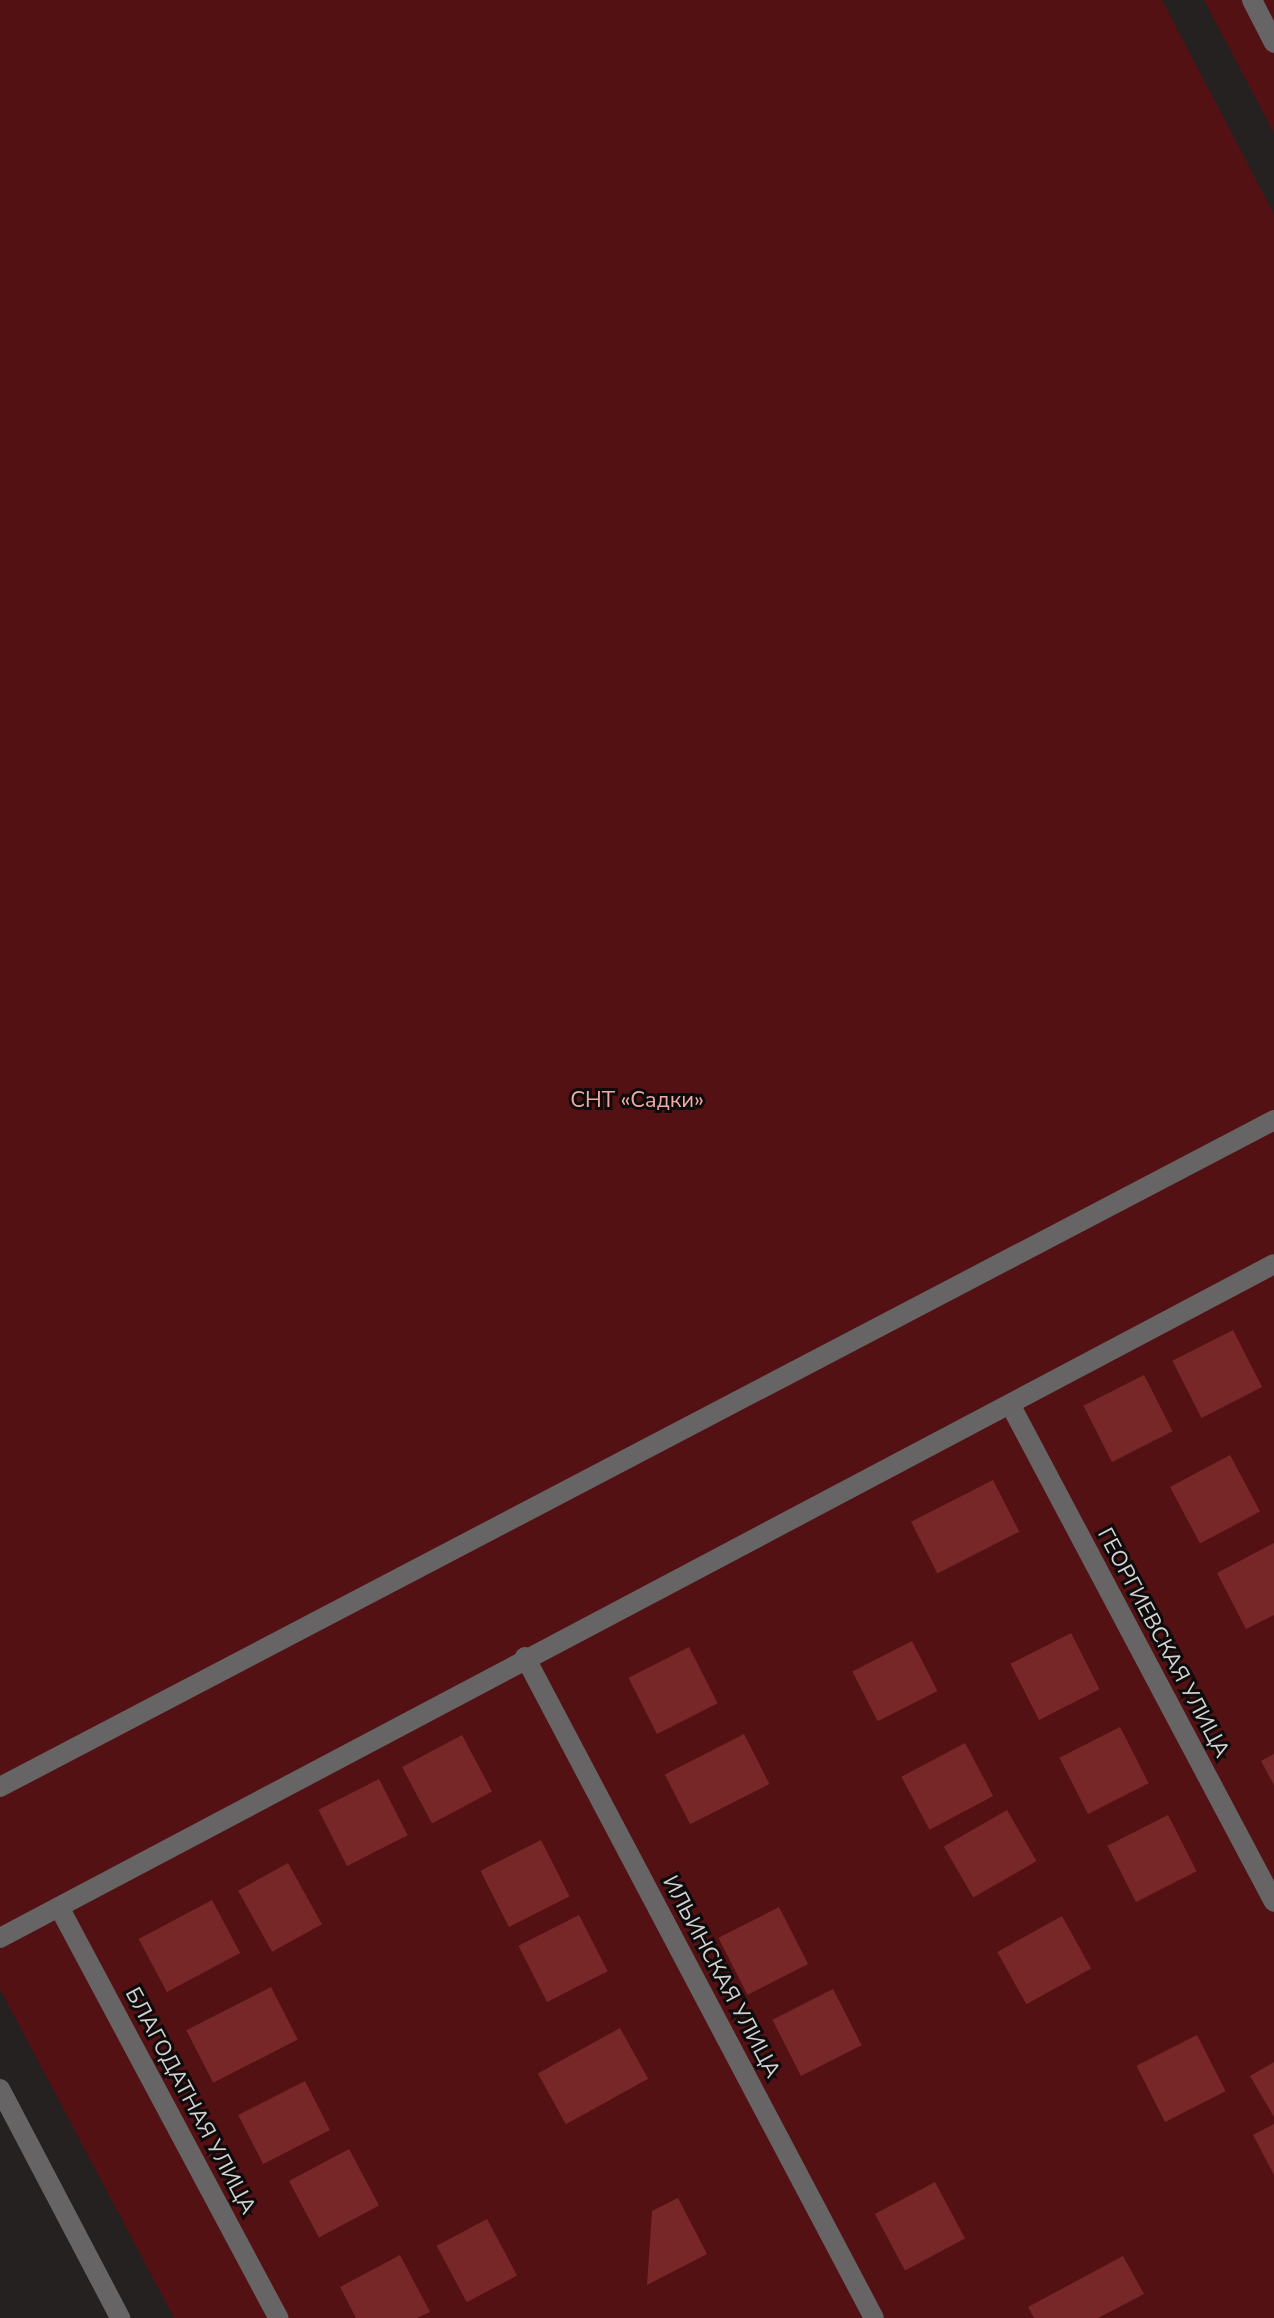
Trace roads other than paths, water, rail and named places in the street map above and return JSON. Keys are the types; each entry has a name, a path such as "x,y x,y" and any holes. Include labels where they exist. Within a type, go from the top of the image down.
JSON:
{"street":[{"path":"1252,0 1274,43"},
{"path":"0,1787 1274,1120"},
{"path":"0,1938 525,1657 1011,1406 1274,1264"},
{"name":"ГЕОРГИЕВСКАЯ УЛИЦА","path":"1011,1406 1274,1902"},
{"name":"ИЛЬИНСКАЯ УЛИЦА","path":"525,1657 874,2318"},
{"name":"БЛАГОДАТНАЯ УЛИЦА","path":"59,1907 278,2318"},
{"path":"0,2089 120,2318"}],"park label":[{"name":"СНТ «Садки»","path":"637,1101"}]}
